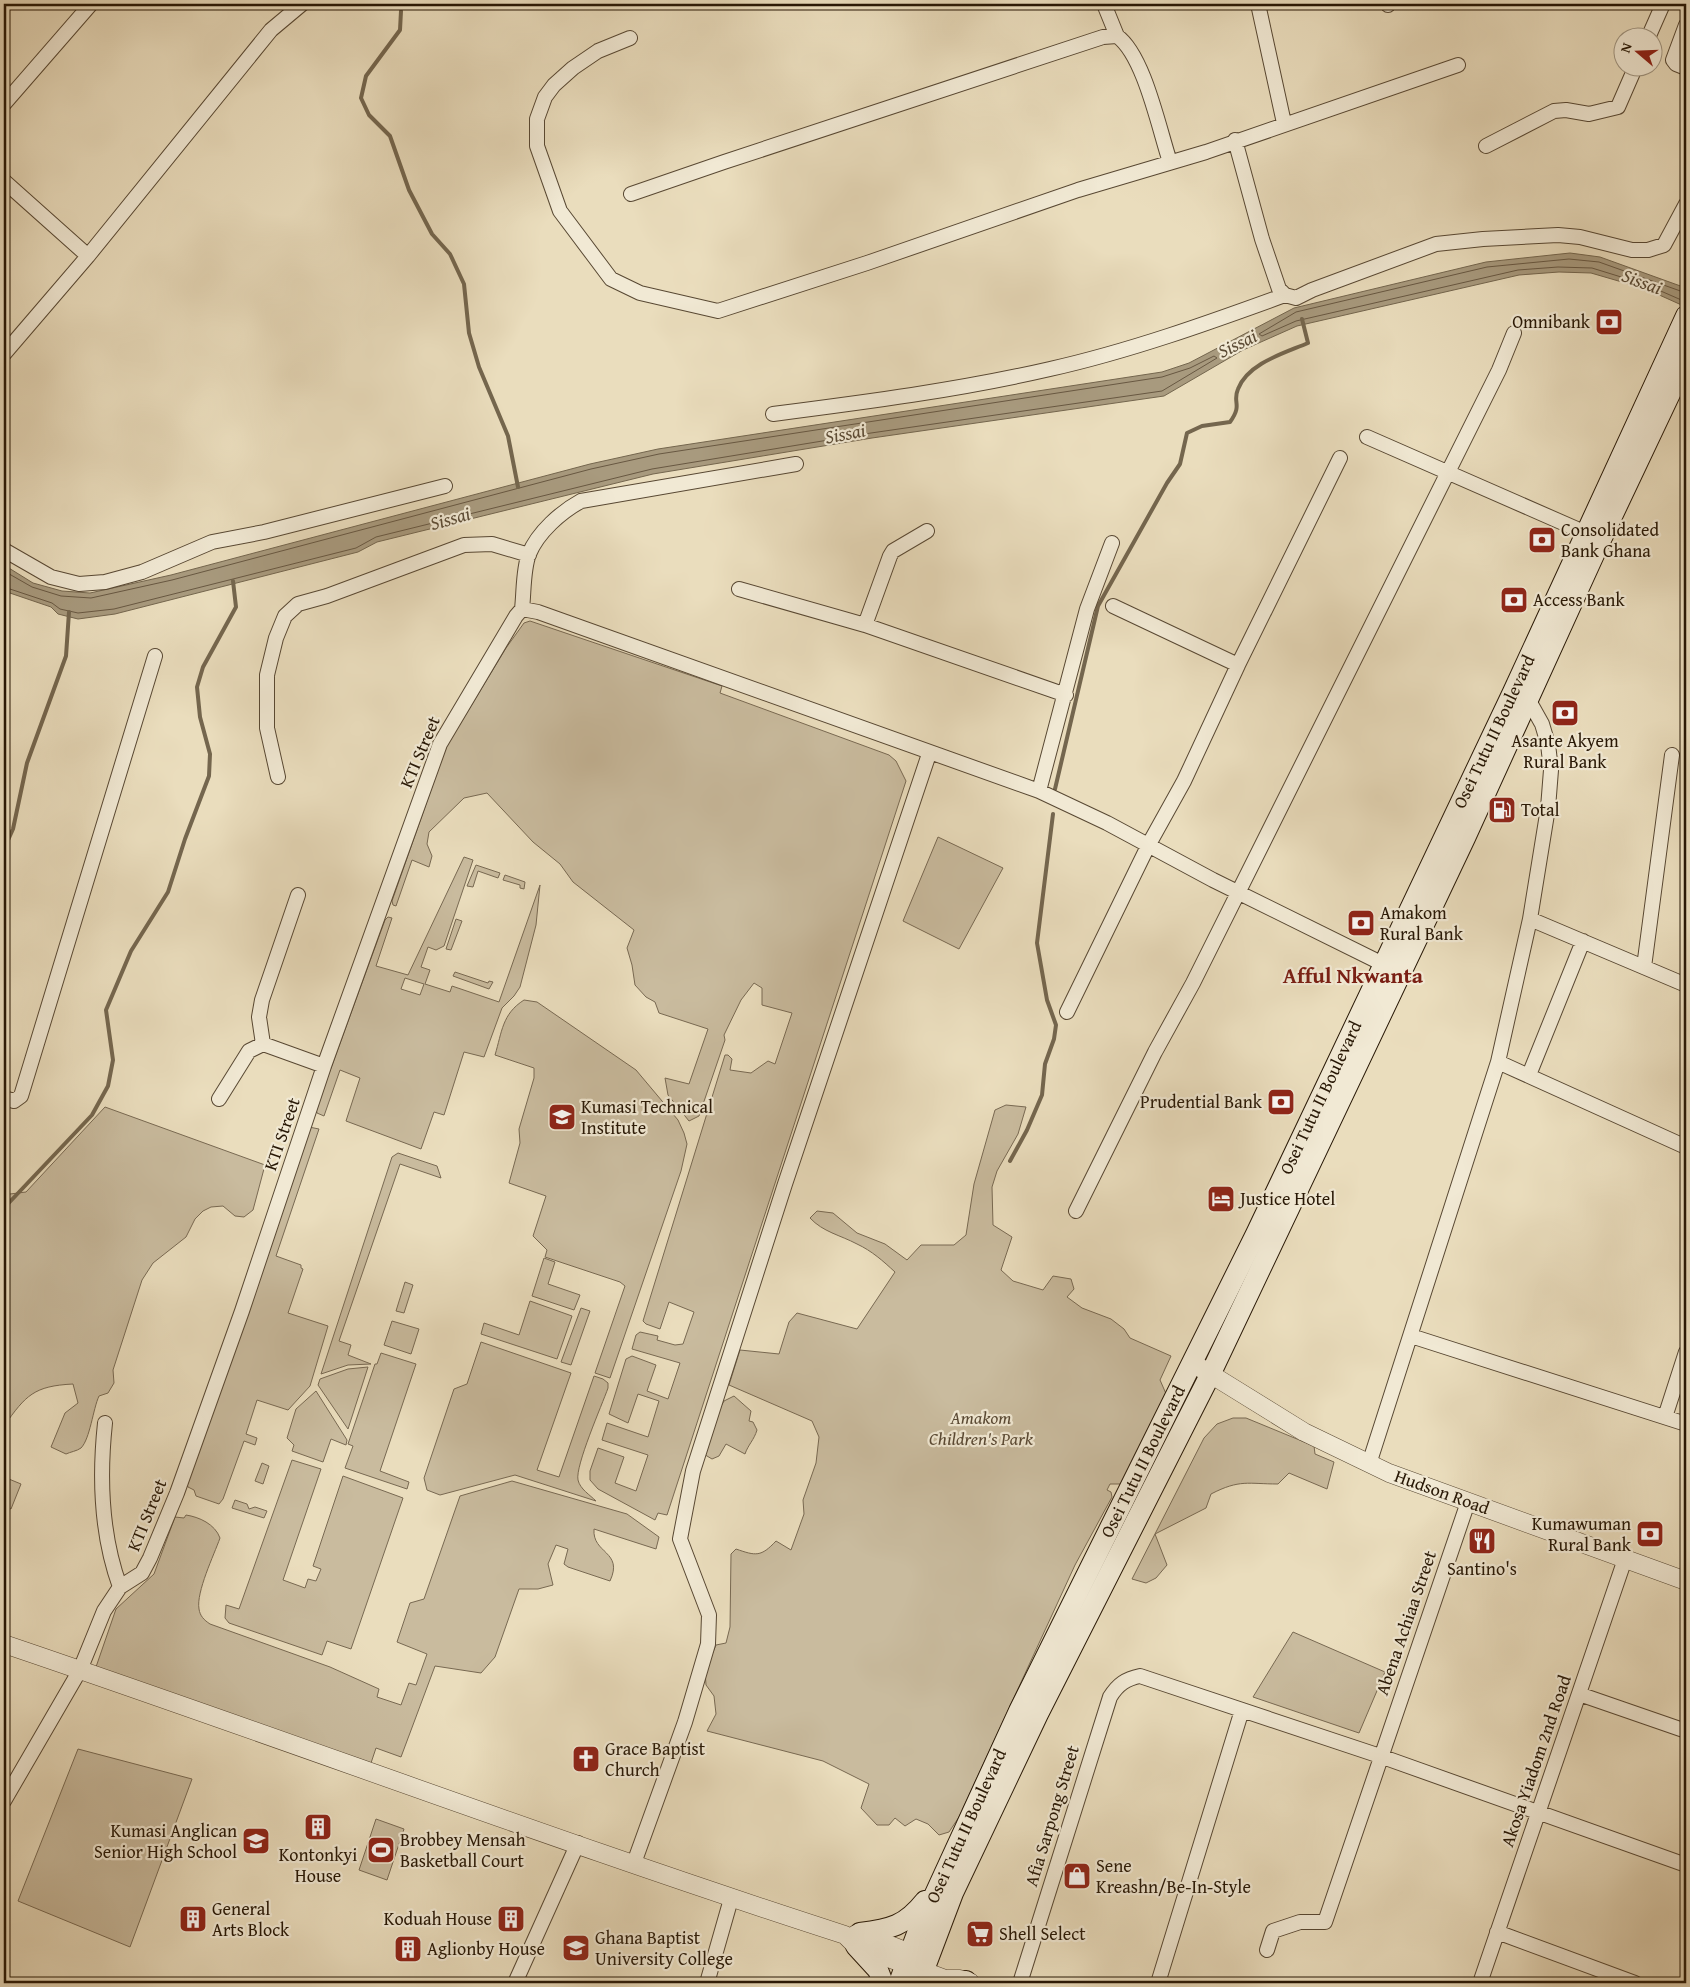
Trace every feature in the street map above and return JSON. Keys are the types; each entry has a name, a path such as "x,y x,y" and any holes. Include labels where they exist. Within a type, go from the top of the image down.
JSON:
{"main road":[{"name":"Osei Tutu II Boulevard","path":"916,1966 941,1879 1023,1702 1192,1363 1383,964 1686,317"},
{"name":"Osei Tutu II Boulevard","path":"899,1983 916,1966 1038,1714 1210,1375 1465,838 1686,360"},
{"path":"883,1983 878,1970 854,1938 906,1921 914,1914 941,1879"}],"street":[{"path":"4,104 91,4"},
{"path":"4,354 88,256 271,30 302,4"},
{"path":"1104,4 1117,36 1132,51 1149,94 1170,162"},
{"path":"1258,4 1284,123"},
{"path":"1652,28 1662,4"},
{"path":"1686,25 1673,60 1676,64 1686,68"},
{"path":"631,194 948,87 1103,37 1117,36"},
{"path":"630,38 598,51 573,68 554,85 545,97 536,130 537,146 560,212 611,279 640,293 713,310 724,310 1078,190 1170,162 1458,65"},
{"path":"1486,146 1554,111 1566,110 1589,114 1618,107 1631,78"},
{"path":"1235,140 1262,239 1278,289 1285,295 1296,298 1312,290 1436,244 1483,239 1558,235 1580,237 1632,250 1648,250 1664,244 1686,204"},
{"path":"4,181 88,256"},
{"path":"773,414 894,399 1051,369 1186,331 1285,295"},
{"path":"1076,1211 1155,1052 1193,983 1237,891 1499,370 1514,333"},
{"path":"1367,437 1586,533"},
{"path":"1067,1012 1149,844 1184,781 1238,665 1340,458"},
{"path":"796,464 581,501 564,511 536,543 529,555 522,608 538,612 1078,808 1383,964"},
{"path":"4,550 51,577 79,584 105,582 142,572 212,542 264,532 445,486"},
{"path":"865,625 893,551 927,531"},
{"path":"1038,792 1066,695 1087,609 1112,543"},
{"path":"278,777 267,728 267,675 276,638 285,616 298,604 327,596 464,545 492,544 529,555"},
{"path":"739,589 865,625 1066,695"},
{"path":"1113,606 1238,665"},
{"name":"KTI Street","path":"4,1801 80,1670 104,1611 120,1587 142,1572 150,1558 174,1500 242,1311 324,1066 440,744 522,608"},
{"path":"4,1098 14,1101 20,1096 155,656"},
{"path":"1369,1464 1412,1336 1498,1062 1530,919 1548,808 1551,770 1548,744 1542,724 1528,699"},
{"path":"634,1863 685,1722 708,1644 709,1615 680,1539 693,1471 785,1184 929,754"},
{"path":"1644,967 1672,755"},
{"path":"263,1044 259,1017 262,1000 298,895"},
{"path":"1530,919 1686,985"},
{"path":"1529,1076 1583,941"},
{"path":"219,1099 249,1051 263,1044 324,1066"},
{"path":"1498,1062 1686,1147"},
{"path":"1412,1336 1686,1424"},
{"path":"1665,1417 1686,1352"},
{"name":"Hudson Road","path":"1192,1363 1304,1432 1369,1464 1686,1581"},
{"path":"105,1423 100,1467 103,1507 112,1565 120,1587"},
{"name":"Abena Achiaa Street","path":"1267,1950 1272,1931 1300,1922 1325,1922 1468,1502"},
{"name":"Akosa Yiadom 2nd Road","path":"1481,1980 1625,1559"},
{"path":"4,1644 578,1843 731,1899 854,1938 945,1979 964,1982"},
{"name":"Afia Sarpong Street","path":"1020,1983 1110,1697 1118,1685 1129,1678 1140,1676 1242,1710"},
{"path":"1579,1694 1686,1731"},
{"path":"1158,1983 1242,1710 1538,1811 1686,1866"},
{"path":"515,1983 578,1843"},
{"path":"707,1983 731,1899"},
{"path":"1497,1932 1635,1983"}],"green space":[{"path":"530,621 722,686 720,693 889,755 896,761 906,781 667,1515 658,1513 655,1520 598,1489 590,1480 590,1471 598,1448 624,1457 615,1483 636,1491 648,1455 602,1440 607,1423 648,1437 659,1401 638,1394 628,1423 609,1414 626,1359 632,1356 656,1365 647,1391 668,1399 680,1363 632,1349 636,1335 640,1332 658,1336 657,1340 675,1345 683,1344 694,1312 669,1302 660,1329 643,1321 725,1055 732,1059 730,1070 751,1073 768,1061 775,1064 792,1013 762,1005 762,988 754,983 741,1000 724,1035 725,1040 699,1116 689,1121 668,1095 665,1078 689,1084 708,1029 659,1013 655,1002 646,997 635,985 627,948 634,930 573,882 560,864 533,842 487,793 464,798 429,832 427,844 432,856 429,867 412,860 396,906 393,905 392,901 446,747 506,648 524,623"},
{"path":"938,837 1003,868 959,949 903,921"},
{"path":"464,857 473,860 444,946 436,950 428,947 421,967 430,970 425,984 450,992 452,986 499,1002 540,885 536,925 520,987 502,1008 484,1057 464,1052 444,1115 434,1112 421,1149 346,1121 360,1078 340,1070 324,1116 317,1113 316,1109 385,920 388,917 392,918 376,966 408,975","holes":["405,978 424,984 420,995 401,989"]},
{"path":"476,865 500,873 498,878 478,871 473,887 467,886"},
{"path":"505,875 525,882 524,889 520,888 520,885 503,880"},
{"path":"456,919 462,921 451,950 446,949"},
{"path":"455,972 488,983 489,981 493,982 489,989 453,976"},
{"path":"524,1000 537,1002 636,1070 678,1120 687,1144 681,1171 610,1378 595,1373 625,1286 620,1282 545,1257 547,1250 533,1236 546,1196 509,1183 520,1143 519,1129 534,1078 534,1068 495,1055 501,1031 507,1017"},
{"name":"Amakom Children's Park","path":"1006,1105 1026,1107 1018,1134 997,1171 992,1187 993,1225 1012,1237 1001,1270 1013,1281 1043,1290 1053,1276 1071,1279 1074,1289 1067,1297 1082,1308 1111,1319 1124,1329 1130,1338 1171,1356 1160,1380 1167,1396 1124,1484 1110,1484 1107,1490 1111,1492 1112,1497 1075,1565 959,1817 949,1832 939,1835 928,1824 916,1819 905,1826 895,1818 889,1825 877,1825 861,1808 869,1784 823,1761 707,1731 716,1714 714,1696 706,1685 705,1671 716,1645 726,1643 730,1627 731,1554 736,1549 758,1554 776,1541 791,1550 804,1514 803,1500 816,1463 819,1437 812,1421 729,1385 740,1350 779,1354 789,1322 797,1313 857,1329 895,1272 868,1250 815,1223 810,1218 817,1211 833,1213 857,1233 885,1244 907,1260 921,1245 954,1245 966,1235 974,1184 995,1110"},
{"path":"105,1107 265,1165 253,1210 244,1217 235,1216 223,1206 211,1207 203,1211 195,1219 186,1237 153,1263 142,1280 113,1370 114,1383 108,1393 99,1396 84,1444 81,1448 66,1454 51,1447 65,1413 78,1403 73,1384 49,1387 32,1394 4,1426 4,1200 10,1194 26,1192"},
{"path":"309,1127 319,1129 276,1256 301,1265 303,1269 288,1313 328,1326 310,1386 288,1410 257,1400 246,1434 257,1438 255,1445 244,1441 223,1499 219,1504 196,1496 194,1490 188,1487 186,1483"},
{"path":"398,1153 437,1166 441,1178 400,1164 339,1341 351,1345 348,1355 371,1364 348,1365 321,1374 392,1157"},
{"path":"544,1258 555,1262 548,1284 580,1295 574,1310 532,1296"},
{"path":"405,1282 413,1285 404,1313 396,1311"},
{"path":"530,1301 572,1316 557,1359 481,1334 484,1323 519,1335"},
{"path":"581,1308 590,1311 571,1365 561,1362"},
{"path":"392,1321 419,1329 411,1354 384,1345"},
{"path":"481,1342 571,1373 537,1470 559,1477 594,1376 608,1383 608,1388 578,1473 578,1480 581,1486 596,1501 515,1475 440,1495 427,1490 424,1478 454,1389 467,1384"},
{"path":"381,1353 416,1364 380,1471 409,1482 407,1489 345,1468 353,1446 348,1444 375,1364 377,1364"},
{"path":"368,1367 348,1429 318,1385 320,1379 348,1369"},
{"path":"316,1391 347,1440 346,1445 331,1439 323,1462 292,1451 294,1445 287,1438 296,1409"},
{"path":"734,1396 751,1411 749,1421 753,1422 757,1430 745,1454 726,1444 719,1456 712,1459 702,1453 714,1420 724,1401"},
{"path":"1233,1418 1246,1418 1314,1446 1315,1454 1334,1462 1327,1489 1289,1473 1278,1484 1244,1483 1221,1489 1211,1494 1206,1508 1155,1534 1167,1565 1156,1578 1146,1583 1132,1579 1204,1438 1217,1424"},
{"path":"292,1460 321,1469 283,1580 305,1588 308,1579 316,1581 321,1569 313,1566 343,1476 403,1498 351,1649 327,1641 322,1655 229,1623 225,1618 226,1605 239,1609"},
{"path":"262,1463 269,1466 263,1484 255,1481"},
{"path":"4,1477 21,1484 11,1509 4,1506"},
{"path":"512,1481 627,1514 659,1537 656,1549 594,1529 598,1543 611,1558 613,1564 610,1581 568,1567 564,1564 568,1549 556,1545 548,1564 553,1585 538,1589 519,1589 495,1657 481,1673 435,1666 401,1757 376,1748 371,1763 96,1667 116,1609 154,1574 175,1517 184,1518 186,1515 206,1522 218,1533 220,1538 200,1593 199,1609 201,1616 206,1621 330,1667 379,1689 377,1697 401,1705 409,1683 416,1685 427,1654 397,1642 410,1603 424,1599 460,1496"},
{"path":"235,1500 247,1504 249,1509 255,1507 267,1511 264,1518 232,1508"},
{"path":"1293,1632 1385,1672 1359,1733 1253,1697"},
{"path":"78,1749 192,1779 130,1947 18,1901"},
{"name":"Brobbey Mensah Basketball Court","path":"376,1819 404,1829 387,1880 359,1870"}],"water":[{"name":"Sissai","path":"1570,253 1600,257 1686,288 1686,307 1646,289 1591,273 1559,272 1519,275 1297,326 1243,350 1164,396 872,438 653,474 377,542 358,552 115,614 78,619 58,614 51,607 4,591 4,565 33,583 62,591 90,593 171,575 590,464 658,449 1162,372 1189,363 1294,308 1486,262"}],"waterway":[{"path":"401,11 400,30 366,76 361,98 369,115 390,136 409,190 432,234 450,254 464,284 469,333 479,367 508,436 518,487"},
{"path":"1055,789 1098,606 1167,483 1180,464 1187,433 1202,426 1230,422 1237,407 1236,394 1243,380 1250,372 1268,360 1308,343 1302,319"},
{"path":"4,1208 92,1115 108,1086 113,1060 106,1010 131,951 168,892 185,839 209,776 210,754 200,717 197,687 203,667 236,607 233,581"},
{"path":"4,849 13,829 27,763 66,656 69,612"},
{"path":"1010,1161 1027,1130 1042,1095 1045,1064 1054,1039 1056,1025 1047,1000 1037,943 1053,814"}],"place":[{"name":"Omnibank","path":"1609,322"},
{"name":"Consolidated Bank Ghana","path":"1542,540"},
{"name":"Access Bank","path":"1514,600"},
{"name":"Asante Akyem Rural Bank","path":"1565,713"},
{"name":"Total","path":"1502,810"},
{"name":"Amakom Rural Bank","path":"1361,923"},
{"name":"Prudential Bank","path":"1281,1102"},
{"name":"Kumasi Technical Institute","path":"562,1117"},
{"name":"Justice Hotel","path":"1221,1199"},
{"name":"Kumawuman Rural Bank","path":"1650,1534"},
{"name":"Santino's","path":"1482,1541"},
{"name":"Grace Baptist Church","path":"586,1759"},
{"name":"Kontonkyi House","path":"318,1827"},
{"name":"Kumasi Anglican Senior High School","path":"256,1841"},
{"name":"Brobbey Mensah Basketball Court","path":"381,1850"},
{"name":"Sene Kreashn/Be-In-Style","path":"1077,1876"},
{"name":"General Arts Block","path":"193,1919"},
{"name":"Koduah House","path":"511,1919"},
{"name":"Shell Select","path":"980,1934"},
{"name":"Ghana Baptist University College","path":"576,1948"},
{"name":"Aglionby House","path":"408,1949"}],"district":[{"name":"Afful Nkwanta","path":"1353,975"}]}
